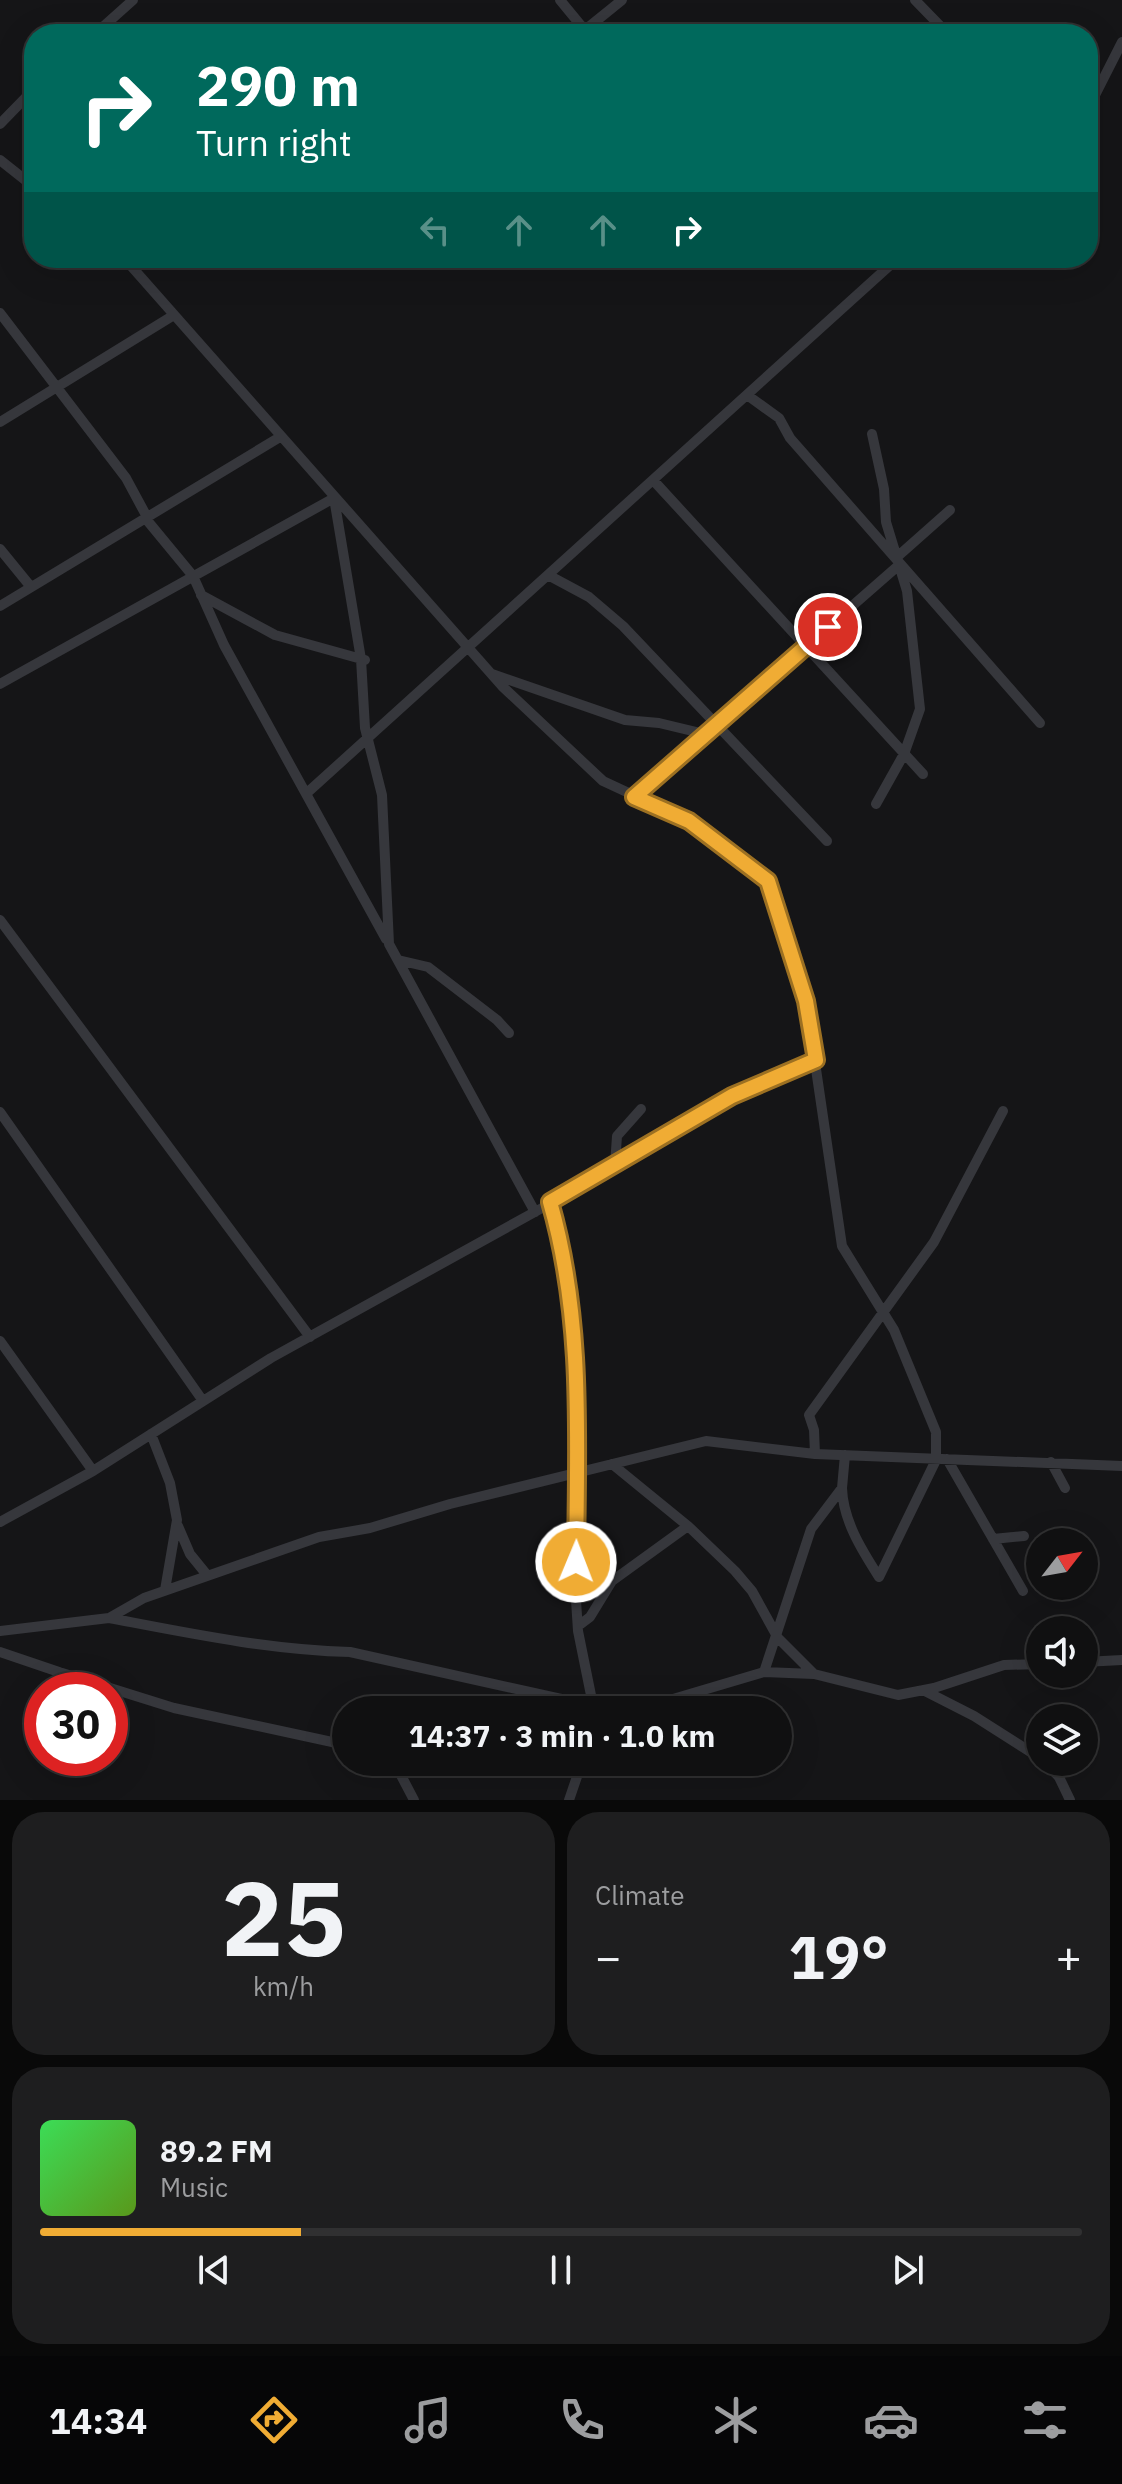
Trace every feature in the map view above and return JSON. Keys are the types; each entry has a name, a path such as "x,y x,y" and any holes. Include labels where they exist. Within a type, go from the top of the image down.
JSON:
{"street":[{"path":"106,24 133,0"},
{"path":"560,0 578,24"},
{"path":"595,24 622,0"},
{"path":"915,0 938,24"},
{"path":"1098,89 1122,42"},
{"path":"0,124 24,99"},
{"path":"0,160 24,179"},
{"path":"133,268 491,674 603,781 689,821 768,881 806,1001 842,1246 884,1311 933,1422 942,1460 1023,1591"},
{"path":"308,792 887,268"},
{"path":"0,313 126,478 146,518 193,576 224,645 308,792 535,1212"},
{"path":"0,422 174,315"},
{"path":"747,395 779,418 790,438 1040,723"},
{"path":"872,434 884,489 886,522 907,591 920,709 904,754 876,804"},
{"path":"0,606 280,437"},
{"path":"653,480 923,774"},
{"path":"0,684 334,498"},
{"path":"334,498 364,660 367,737 382,795 389,944"},
{"path":"634,797 709,735 805,648 950,510"},
{"path":"0,549 31,587"},
{"path":"548,575 589,597 623,626 827,841"},
{"path":"201,595 275,635 364,660"},
{"path":"491,674 625,720 659,723 709,735"},
{"path":"0,920 310,1337"},
{"path":"398,960 428,967 509,1033"},
{"path":"0,1522 93,1471 310,1337 535,1212 732,1096 816,1060"},
{"path":"615,1165 617,1136 641,1109"},
{"path":"815,1454 814,1430 809,1415 934,1242 1003,1111"},
{"path":"0,1112 203,1401"},
{"path":"550,1202 570,1287 577,1371 579,1472 575,1585 578,1626 591,1696"},
{"path":"0,1341 93,1471"},
{"path":"151,1434 170,1483 181,1537 207,1575"},
{"path":"109,1618 165,1590 319,1537 383,1525 706,1441 815,1454 1122,1466"},
{"path":"845,1455 842,1488 845,1516 879,1577 942,1460"},
{"path":"1051,1462 1065,1488"},
{"path":"612,1464 688,1526 752,1591 778,1638 814,1674"},
{"path":"764,1672 778,1638 811,1529 842,1488"},
{"path":"165,1590 177,1520"},
{"path":"578,1626 590,1617 612,1581 688,1526"},
{"path":"993,1539 1024,1536"},
{"path":"0,1631 109,1618 203,1637 376,1657 542,1696"},
{"path":"0,1652 59,1672"},
{"path":"1098,1661 1122,1660"},
{"path":"682,1696 764,1672 814,1674 898,1695 1004,1665 1026,1664"},
{"path":"923,1690 974,1716 1026,1749"},
{"path":"128,1694 174,1708 332,1742"},
{"path":"401,1776 414,1800"},
{"path":"569,1800 577,1776"},
{"path":"1058,1776 1070,1800"}],"route":[{"path":"576,1562 579,1472 577,1371 568,1267 550,1202 732,1096 816,1060 806,1001 768,881 689,821 634,797 709,735 828,627"}]}
